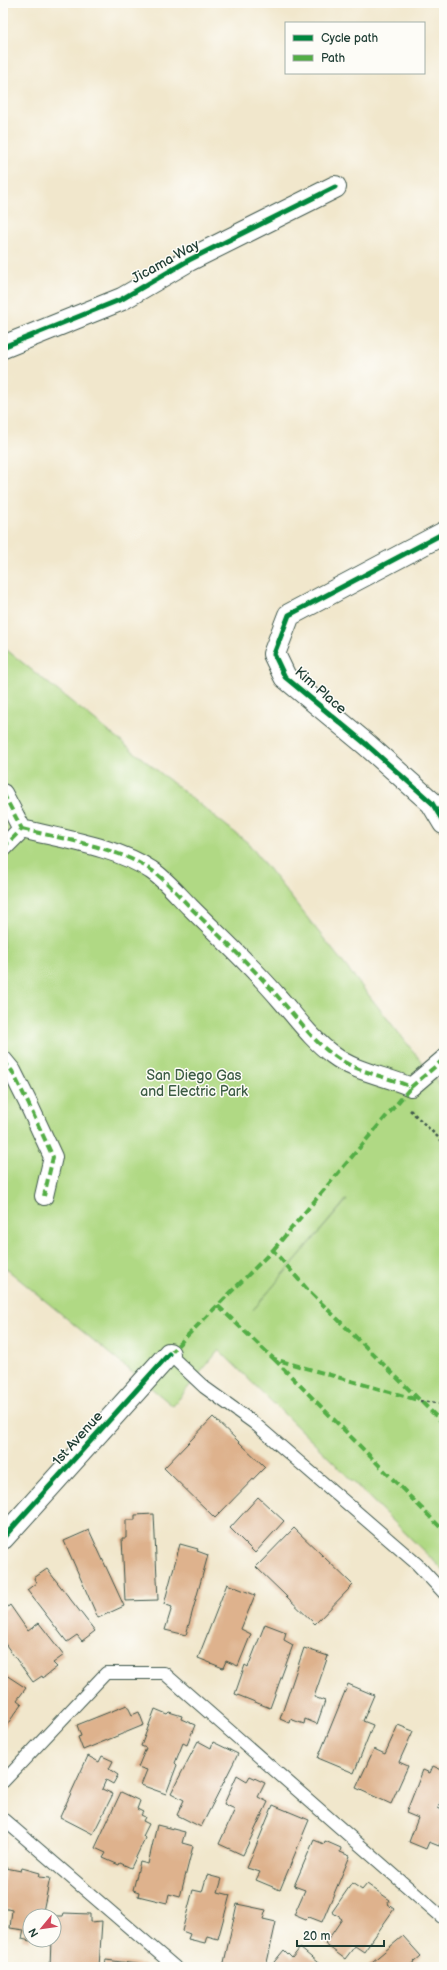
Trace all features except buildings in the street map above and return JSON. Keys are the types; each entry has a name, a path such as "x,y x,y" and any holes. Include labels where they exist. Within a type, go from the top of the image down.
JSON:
{"street":[{"name":"Jicama Way","path":"3,347 122,299 189,260 335,187"},
{"name":"Kim Place","path":"444,533 289,615 274,654 285,676 367,744 432,803 444,823"},
{"path":"3,793 22,829 89,845 130,859 152,870 237,953 278,996 313,1037 334,1056 363,1071 411,1086 444,1059"},
{"path":"3,848 22,829"},
{"path":"3,1060 12,1071 53,1157 44,1196"},
{"name":"1st Avenue","path":"3,1538 169,1354"}],"lane":[{"path":"169,1354 204,1387 254,1422 416,1564 444,1593"},
{"path":"3,1782 106,1672 164,1673 444,1919"},
{"path":"3,1818 175,1967"}],"path":[{"path":"405,1106 444,1143"},
{"path":"420,1401 444,1404"}],"green space":[{"name":"San Diego Gas and Electric Park","path":"3,647 248,843 444,1090 444,1571 219,1350 173,1406 3,1266","holes":["346,1200 347,1200 253,1310"]}],"marked path":[{"path":"3,793 22,829 3,848"},
{"path":"22,829 71,840 122,855 151,870 171,887 258,974 304,1028 325,1049 351,1066 411,1087 444,1059"},
{"path":"3,1060 12,1071 53,1157 44,1196"},
{"path":"273,1250 411,1087"},
{"path":"169,1354 273,1250 307,1289 444,1424"},
{"path":"218,1306 274,1359 418,1400"},
{"path":"274,1359 444,1531"}],"cycle path":[{"path":"3,347 122,299 189,260 335,187"},
{"path":"444,533 289,615 274,654 285,677 367,745 432,803 444,823"},
{"path":"3,1538 169,1354"}]}
